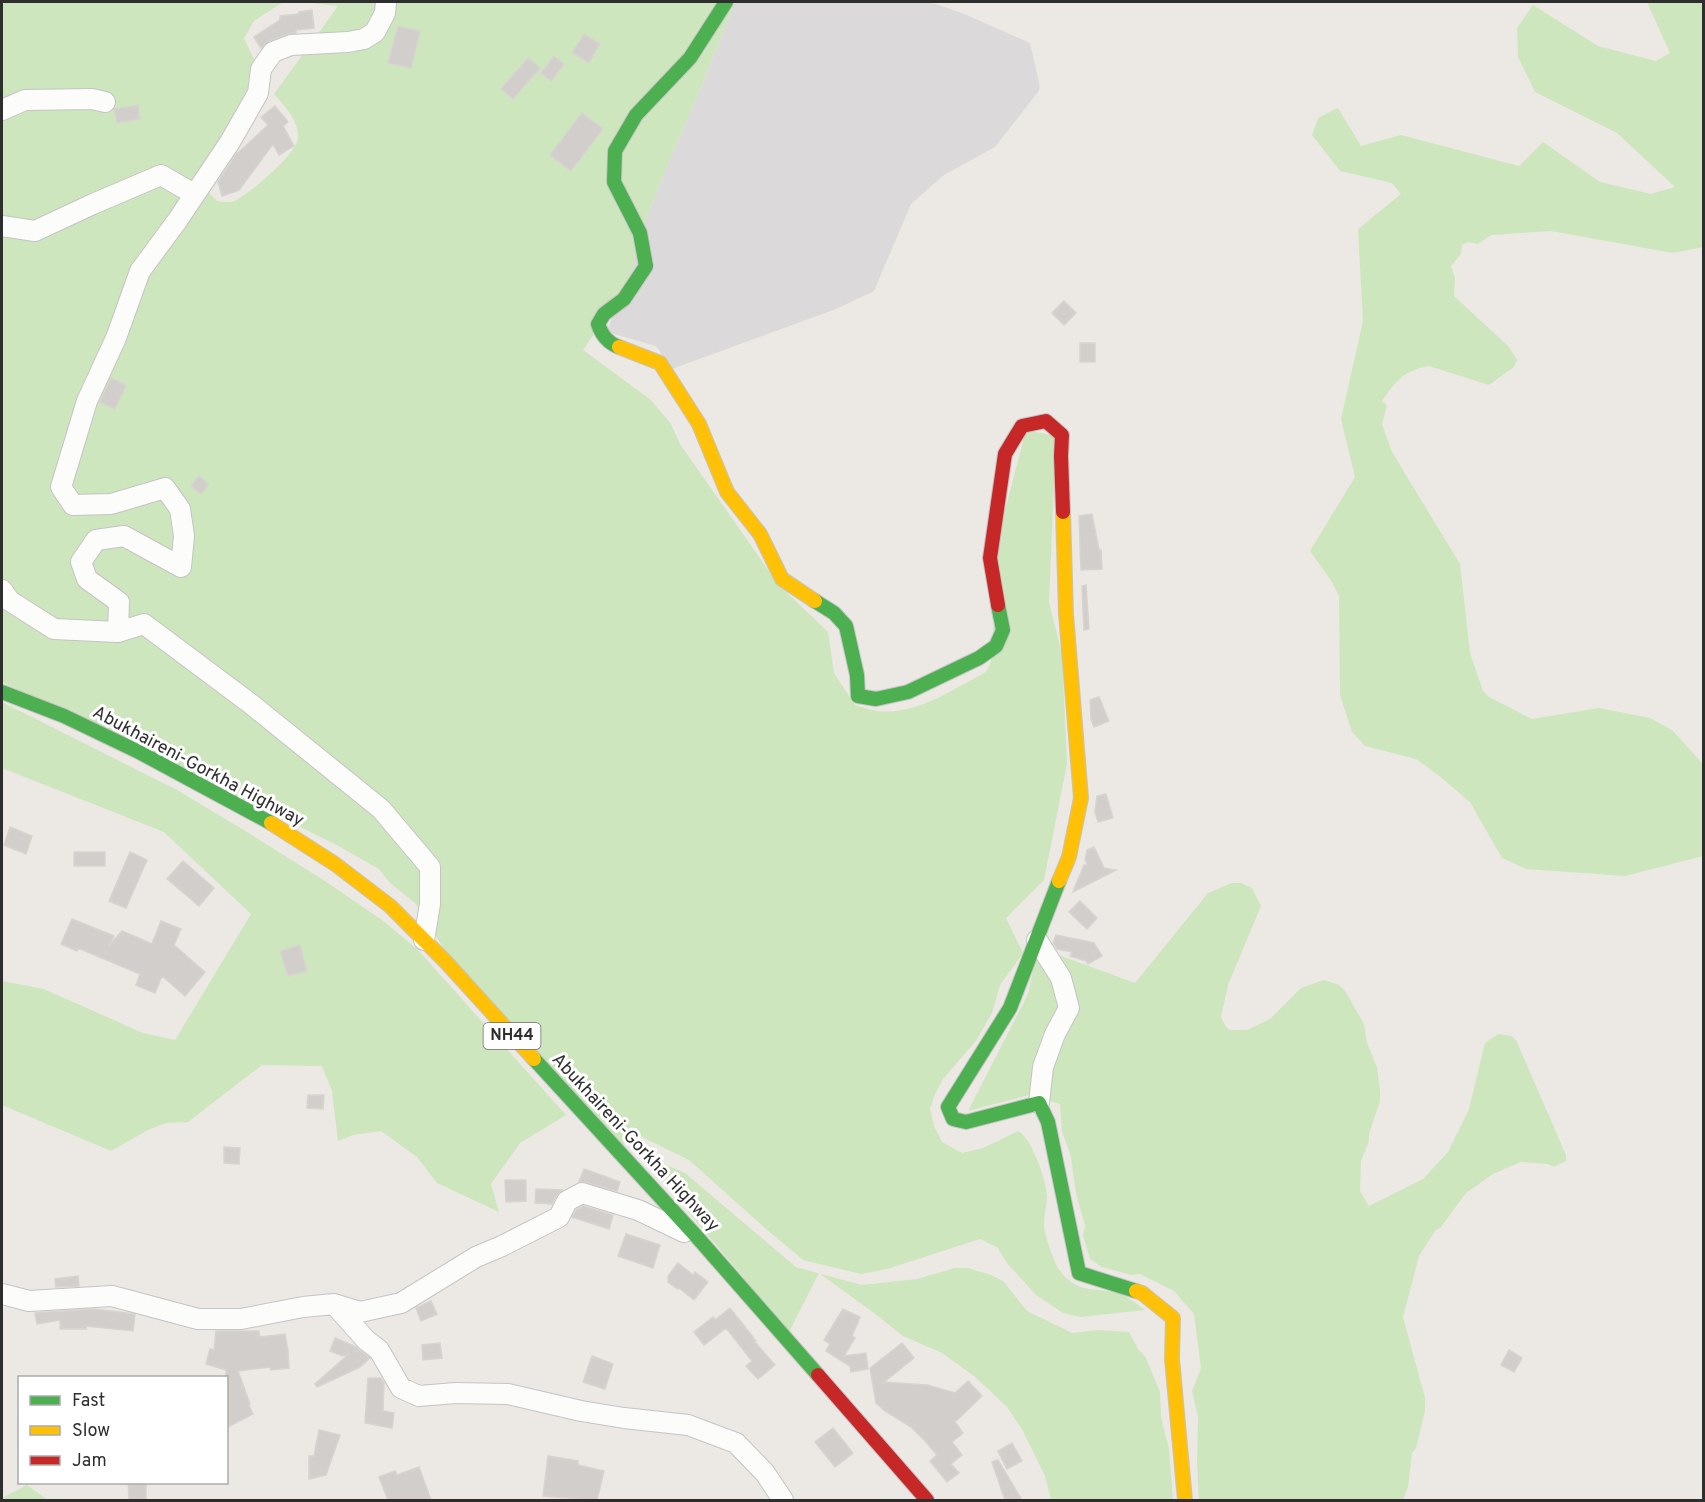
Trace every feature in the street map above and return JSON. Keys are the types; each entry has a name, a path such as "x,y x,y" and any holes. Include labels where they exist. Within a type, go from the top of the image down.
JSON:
{"street":[{"path":"118,632 119,602 87,579 81,562 96,540 124,536 181,567 184,536 180,509 165,488 111,504 73,505 61,488 87,401 116,338 140,271 230,142 258,93 261,69 273,52 291,45 364,39 375,32 385,13 386,2"},
{"path":"726,2 690,58 636,115 615,151 614,182 640,233 645,266 624,299 604,314 598,324 609,343 660,363 699,424 727,492 760,534 782,579 834,613 846,626 857,675 858,696 876,699 908,692 979,658 996,646 1003,630 990,558 1005,454 1022,426 1046,420 1062,435 1066,614 1081,798 1069,856 1010,1008 948,1107 952,1119 966,1122 1039,1103"},
{"path":"2,110 25,99 92,99 105,102"},
{"path":"2,226 35,231 161,175 194,194"},
{"path":"2,590 10,601 54,629 118,632 144,624 251,704 381,809 430,867 430,904 424,940"},
{"name":"Abukhaireni-Gorkha Highway","path":"2,692 64,716 268,821 336,864 390,906 424,940 697,1237 927,1500"},
{"path":"1037,940 1061,978 1069,1008 1055,1034 1043,1067 1039,1103 1048,1122 1079,1273 1142,1293 1173,1318 1172,1359 1185,1500"},
{"path":"2,1294 29,1301 111,1296 198,1319 241,1319 303,1307 334,1305 360,1312 401,1303 476,1257 559,1217 567,1201 582,1193 638,1210 697,1237"},
{"path":"334,1305 366,1340 379,1350 400,1388 419,1396 456,1393 508,1394 581,1411 688,1425 736,1443 765,1473 783,1500"}],"shaded area":[{"path":"735,2 930,2 962,13 1030,43 1040,87 995,147 944,175 911,204 874,291 836,309 672,369 656,346 607,332 647,216"}],"green space":[{"path":"2,2 283,2 254,21 244,38 258,68 267,100 234,146 208,192 217,201 229,202 242,197 261,182 282,163 296,145 298,131 296,125 274,94 338,6 303,2 735,2 647,216 628,285 583,350 651,400 671,424 680,444 778,584 828,632 834,673 855,705 874,711 892,711 920,705 986,672 991,662 1000,529 1026,430 1056,436 1049,602 1062,654 1067,764 1044,880 1006,918 1023,953 1000,985 992,1013 976,1041 943,1079 930,1109 934,1126 942,1142 962,1153 983,1148 1018,1131 1023,1135 1033,1150 1044,1180 1047,1196 1044,1229 1060,1271 1075,1284 1122,1295 1145,1310 1080,1317 1063,1313 1036,1295 1006,1262 998,1248 980,1239 887,1269 861,1274 803,1260 689,1160 638,1135 622,1146 454,965 416,904 390,883 379,869 333,843 2,682"},
{"path":"1647,2 1703,2 1703,247 1673,253 1551,231 1491,235 1478,244 1468,242 1462,245 1461,254 1451,266 1455,278 1454,296 1509,347 1517,360 1514,367 1489,385 1429,366 1420,368 1401,378 1382,401 1387,405 1382,424 1392,452 1460,564 1470,653 1483,691 1489,697 1532,719 1599,708 1650,718 1672,730 1703,764 1703,856 1625,876 1526,869 1502,858 1470,802 1438,775 1416,759 1365,746 1352,732 1340,695 1339,596 1310,551 1355,477 1341,419 1363,321 1358,229 1401,194 1392,183 1340,171 1312,135 1318,118 1338,108 1361,146 1401,135 1519,166 1543,142 1600,182 1651,194 1675,187 1617,133 1535,92 1518,57 1517,28 1533,5 1598,46 1656,61 1670,53"},
{"path":"2,702 177,790 325,881 382,920 417,949 566,1115 520,1143 491,1184 499,1212 437,1183 417,1157 381,1131 353,1135 338,1141 332,1091 322,1066 262,1065 188,1122 166,1123 148,1130 111,1151 2,1105 2,981 44,989 143,1033 175,1040 251,914 164,832 2,768"},
{"path":"1232,883 1241,883 1252,888 1261,906 1228,985 1221,1017 1226,1027 1230,1030 1247,1030 1270,1019 1301,988 1324,980 1339,985 1345,991 1364,1024 1367,1043 1377,1067 1380,1091 1380,1101 1361,1161 1360,1191 1369,1206 1423,1179 1448,1152 1469,1109 1485,1043 1498,1034 1511,1036 1516,1040 1566,1155 1566,1161 1554,1167 1548,1164 1521,1162 1493,1174 1466,1193 1441,1227 1435,1231 1419,1256 1403,1317 1425,1398 1425,1411 1416,1448 1412,1453 1408,1487 1403,1500 1199,1500 1198,1417 1192,1391 1201,1368 1194,1314 1174,1291 1140,1274 1131,1275 1102,1267 1090,1259 1083,1235 1085,1226 1076,1193 1071,1157 1062,1131 1060,1104 1029,1095 968,1111 1028,994 1040,938 1050,952 1135,983 1208,893"},
{"path":"640,1154 685,1173 796,1267 819,1273 789,1332"},
{"path":"955,1268 968,1268 1003,1281 1027,1311 1072,1333 1098,1330 1129,1332 1138,1349 1145,1356 1160,1392 1161,1417 1169,1449 1173,1500 1051,1500 1045,1476 1023,1431 1007,1407 974,1376 942,1353 903,1336 820,1273 862,1285 917,1279"},
{"path":"27,1485 48,1500 2,1500 2,1498"}],"building":[{"path":"312,10 314,28 296,30 296,33 269,41 261,48 254,37 280,20 280,16"},
{"path":"398,26 420,31 411,68 388,63"},
{"path":"584,34 600,44 589,63 572,53"},
{"path":"554,56 564,64 551,81 541,73"},
{"path":"528,58 540,68 513,99 501,89"},
{"path":"138,105 140,119 117,123 114,109"},
{"path":"275,106 288,122 283,126 294,146 279,155 273,144 239,190 222,196 218,182 237,153 268,125 261,117"},
{"path":"582,113 603,129 571,171 550,155"},
{"path":"1064,301 1076,313 1064,325 1052,313"},
{"path":"1080,343 1095,343 1095,362 1080,362"},
{"path":"111,378 126,385 115,409 100,402"},
{"path":"199,476 209,484 201,494 191,486"},
{"path":"1092,514 1099,550 1101,550 1102,569 1081,570 1079,516"},
{"path":"1086,585 1089,629 1084,630 1082,586"},
{"path":"1099,697 1109,721 1094,727 1090,700"},
{"path":"1106,794 1113,818 1098,822 1095,812 1097,796"},
{"path":"10,827 32,836 26,854 4,845"},
{"path":"1094,847 1104,868 1116,870 1073,892 1084,865 1088,866 1085,860 1087,850"},
{"path":"74,852 105,852 105,866 74,866"},
{"path":"130,852 147,860 126,908 109,901"},
{"path":"183,861 214,888 199,906 167,879"},
{"path":"1080,901 1097,918 1087,929 1069,912"},
{"path":"72,919 114,936 108,947 122,931 152,944 161,921 181,929 174,945 205,972 185,996 162,976 155,993 136,985 140,974 78,948 77,951 61,944"},
{"path":"1056,935 1094,943 1102,956 1088,964 1086,961 1070,956 1072,952 1057,949 1053,943"},
{"path":"300,945 307,971 288,976 280,951"},
{"path":"308,1095 324,1095 323,1109 307,1108"},
{"path":"224,1147 240,1148 239,1164 224,1163"},
{"path":"584,1169 620,1182 617,1191 579,1182"},
{"path":"505,1180 526,1180 526,1201 506,1202"},
{"path":"536,1189 562,1190 552,1204 535,1203"},
{"path":"583,1206 613,1215 609,1229 572,1217 576,1210"},
{"path":"626,1234 660,1245 653,1268 618,1256"},
{"path":"678,1263 693,1275 695,1272 708,1282 694,1300 668,1282 668,1276"},
{"path":"78,1276 79,1286 56,1287 55,1279"},
{"path":"431,1301 437,1314 421,1321 416,1308"},
{"path":"730,1308 775,1365 758,1379 746,1366 752,1361 726,1328 704,1345 694,1332 713,1317 715,1320"},
{"path":"93,1309 135,1314 133,1331 86,1326 86,1329 60,1329 60,1320 37,1324 35,1313"},
{"path":"843,1309 860,1317 852,1336 855,1338 844,1356 866,1353 868,1369 851,1372 850,1366 826,1351 830,1344 824,1340"},
{"path":"216,1331 259,1331 260,1337 285,1334 289,1368 271,1370 270,1367 238,1371 253,1414 228,1427 226,1370 206,1364 210,1349 214,1350"},
{"path":"335,1338 359,1350 353,1352 361,1351 370,1358 360,1367 317,1387 315,1384 349,1354 343,1356 330,1351"},
{"path":"440,1343 442,1358 423,1360 422,1345"},
{"path":"902,1343 914,1358 884,1382 927,1385 955,1393 968,1381 982,1396 955,1422 963,1433 952,1442 962,1455 951,1464 959,1473 947,1482 930,1461 937,1455 926,1442 911,1427 876,1403 870,1368"},
{"path":"1509,1350 1522,1358 1514,1372 1501,1365"},
{"path":"592,1356 613,1364 605,1389 583,1382"},
{"path":"368,1378 381,1378 384,1383 383,1411 394,1413 392,1428 365,1423"},
{"path":"833,1428 853,1453 835,1467 815,1442"},
{"path":"319,1430 340,1435 326,1475 309,1479 309,1456 314,1456"},
{"path":"1012,1443 1022,1461 1007,1469 998,1451"},
{"path":"548,1456 578,1461 578,1465 604,1471 597,1500 543,1496"},
{"path":"998,1460 1022,1500 1005,1500 992,1462"},
{"path":"419,1467 431,1500 388,1500 379,1477 395,1471 397,1475"},
{"path":"128,1484 146,1484 146,1500 129,1500"}],"traffic: fast":[{"path":"619,347 606,338 598,324 604,314 624,299 646,266 640,233 614,182 615,151 636,115 690,58 726,2"},
{"path":"815,601 834,613 846,626 857,675 858,696 876,699 908,692 979,658 996,646 1003,630 998,605"},
{"path":"2,692 64,716 139,752 271,823"},
{"path":"1059,881 1010,1008 948,1107 953,1119 966,1122 1039,1103 1048,1122 1079,1273 1136,1291"},
{"path":"534,1059 697,1237 818,1375"}],"traffic: slow":[{"path":"619,347 660,363 699,424 727,492 760,534 782,579 815,601"},
{"path":"1059,881 1069,857 1081,798 1066,614 1063,512"},
{"path":"271,823 335,864 390,906 446,962 534,1059"},
{"path":"1136,1291 1142,1293 1173,1318 1172,1359 1185,1500"}],"traffic: jam":[{"path":"998,605 990,558 1005,454 1022,426 1046,421 1062,435 1063,512"},
{"path":"818,1375 927,1500"}]}
